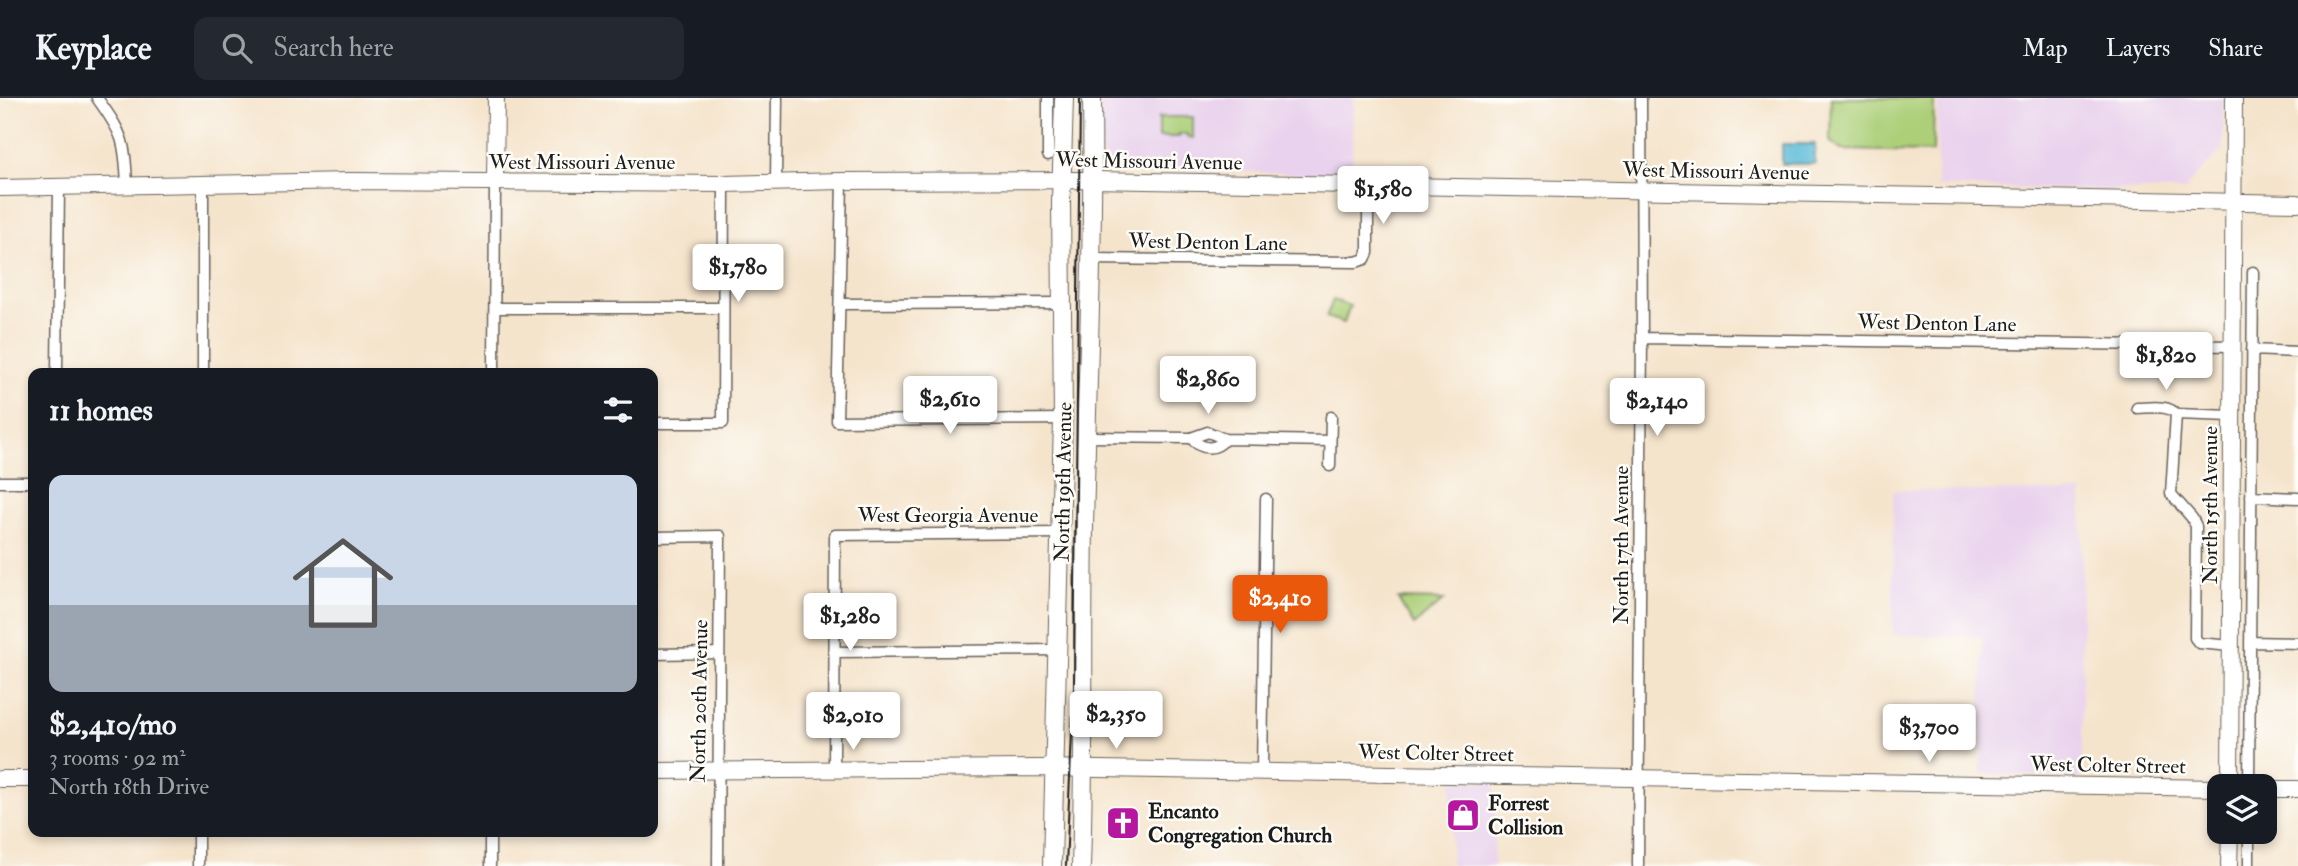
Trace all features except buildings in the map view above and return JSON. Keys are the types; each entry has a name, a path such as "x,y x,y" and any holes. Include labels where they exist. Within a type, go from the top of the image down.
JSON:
{"main road":[{"name":"North 19th Avenue","path":"1052,866 1063,419 1063,98"},
{"name":"North 19th Avenue","path":"1081,866 1086,437 1092,259 1091,98"}],"street":[{"path":"97,98 118,128 125,149 127,185"},
{"path":"494,368 496,98"},
{"path":"776,98 776,182"},
{"path":"1048,98 1048,155"},
{"name":"North 17th Avenue","path":"1638,866 1641,98"},
{"name":"North 15th Avenue","path":"2230,774 2234,98"},
{"path":"842,180 837,421 1063,419"},
{"name":"West Missouri Avenue","path":"0,188 351,181 724,184 842,180 1093,180 2298,203"},
{"path":"203,183 203,368"},
{"path":"658,423 723,423 724,184"},
{"name":"West Denton Lane","path":"1092,259 1356,262 1365,259 1368,253 1368,185"},
{"path":"57,368 59,187"},
{"name":"North 15th Avenue","path":"2249,774 2253,272"},
{"path":"840,303 1063,303"},
{"path":"495,307 722,308"},
{"name":"West Denton Lane","path":"1642,338 2232,346"},
{"path":"2252,350 2298,352"},
{"path":"2137,408 2167,408 2176,414 2232,416"},
{"path":"2176,414 2171,494 2196,526 2195,638 2199,643 2231,646"},
{"path":"1330,466 1331,417"},
{"path":"1086,437 1191,438 1210,448 1220,445 1225,439 1330,441"},
{"path":"0,482 28,482"},
{"path":"2251,496 2298,498"},
{"path":"1262,771 1266,499"},
{"name":"West Georgia Avenue","path":"834,652 835,535 1060,533"},
{"name":"North 20th Avenue","path":"658,537 720,536 718,866"},
{"path":"2250,642 2298,643"},
{"path":"834,770 834,652 1056,650"},
{"path":"658,654 718,653"},
{"name":"West Colter Street","path":"658,771 1054,768 2207,788"},
{"path":"0,779 28,779"},
{"path":"2277,789 2298,789"},
{"path":"198,837 198,866"},
{"path":"490,866 491,837"},
{"path":"2229,866 2230,844"},
{"path":"2249,844 2249,866"}],"shaded area":[{"path":"1100,98 1353,98 1352,175 1203,171 1111,165 1102,154"},
{"path":"1938,98 2223,98 2223,153 2219,153 2186,187 2186,191 1937,187"},
{"path":"1893,490 2082,492 2082,778 1981,774 1982,637 1893,635"},
{"path":"1452,781 1495,782 1494,866 1451,866"}],"green space":[{"path":"1831,98 1934,98 1933,152 1841,150 1830,141"},
{"path":"1159,117 1193,117 1193,138 1187,137 1187,134 1179,134 1179,137 1159,137"},
{"path":"1333,300 1350,306 1344,323 1326,317"},
{"path":"1398,599 1444,600 1414,625"}],"water":[{"path":"1782,144 1815,144 1815,164 1782,164"}],"tram line":[{"path":"1066,866 1074,688 1080,98"}],"place":[{"name":"Forrest Collision","path":"1463,815"},
{"name":"Encanto Congregation Church","path":"1123,823"}]}
